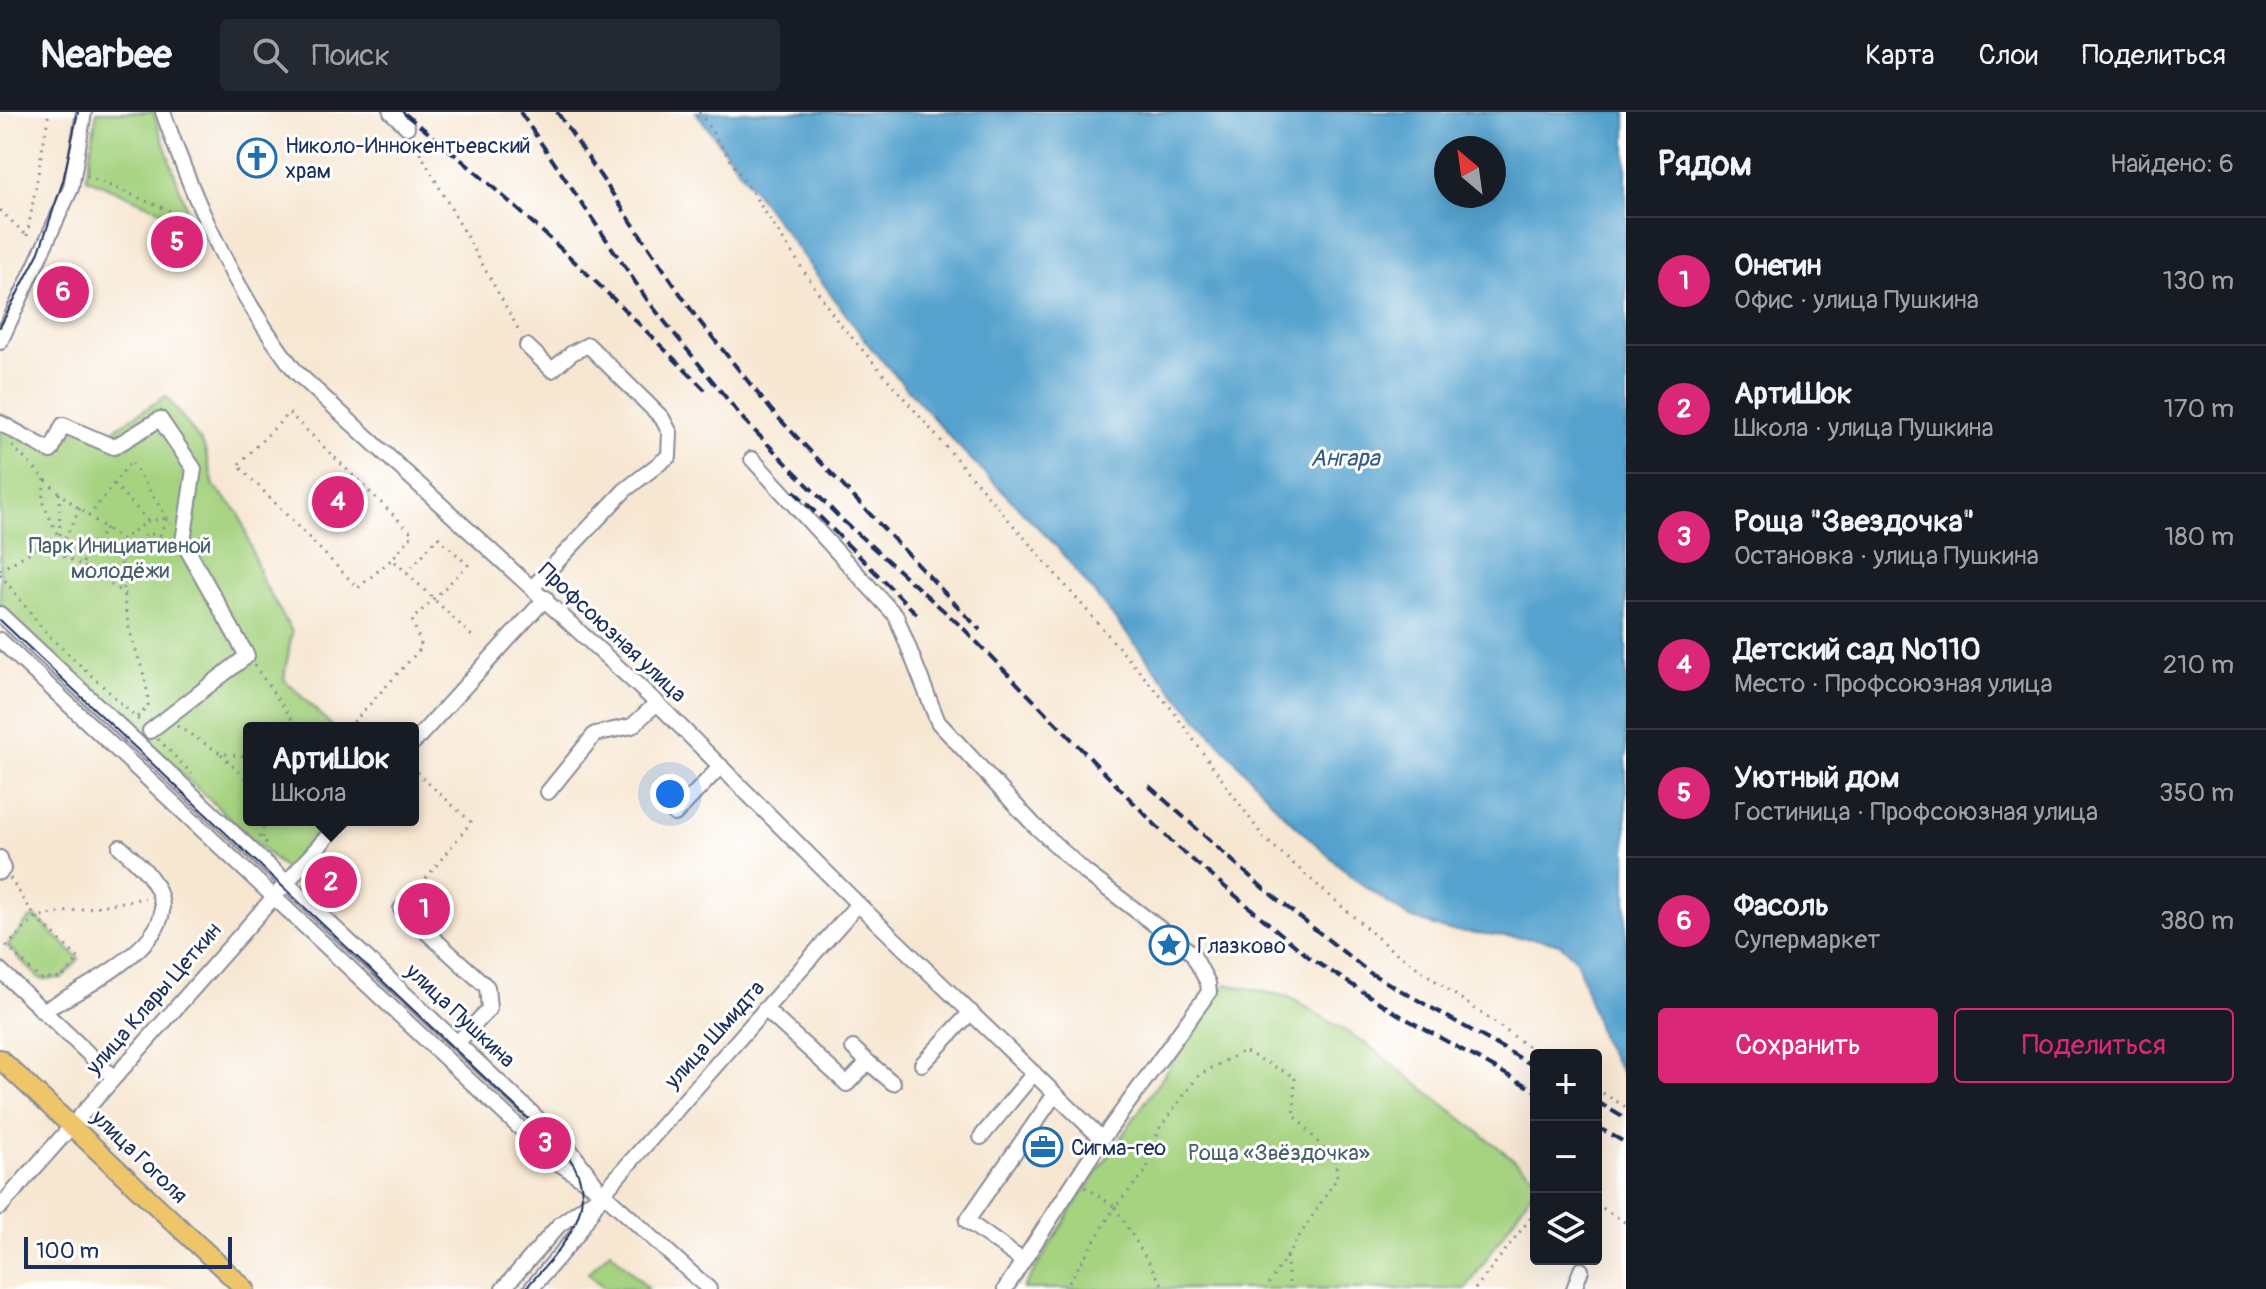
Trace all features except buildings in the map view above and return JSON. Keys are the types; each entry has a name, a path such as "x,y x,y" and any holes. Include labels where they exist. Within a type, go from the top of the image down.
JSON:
{"main road":[{"name":"улица Гоголя","path":"0,1059 245,1289"}],"street":[{"path":"0,342 71,188 84,112"},
{"name":"Профсоюзная улица","path":"163,112 211,232 258,322 296,372 657,703 858,904 1102,1139"},
{"path":"391,112 407,127"},
{"path":"527,346 552,370 588,345 662,418 670,433 669,456 625,490 533,587"},
{"path":"0,423 51,451 63,425 114,447 160,419 194,469 183,542 247,656 150,731"},
{"path":"752,459 896,616 938,722 987,777 1064,852 1192,953 1208,983 1209,992 1102,1139 1005,1289"},
{"path":"419,736 546,598"},
{"name":"улица Пушкина","path":"0,614 567,1146 603,1193"},
{"name":"улица Пушкина","path":"2,647 554,1160 603,1193 709,1289"},
{"path":"548,792 595,734 632,726 657,703"},
{"path":"675,814 721,766"},
{"name":"улица Клары Цеткин","path":"0,1207 336,826"},
{"path":"42,1011 100,981 128,959 156,929 162,914 160,896 145,869 120,847"},
{"name":"улица Шмидта","path":"531,1289 576,1236 603,1193 858,904"},
{"path":"401,909 487,987 489,1009 458,1042"},
{"path":"0,970 113,1077"},
{"path":"765,1009 847,1084 868,1062"},
{"path":"922,1064 971,1012"},
{"path":"853,1048 893,1083"},
{"path":"981,1137 1034,1073"},
{"path":"1023,1261 967,1221 1055,1094"},
{"name":"улица Шмидта","path":"503,1289 559,1225 603,1193"},
{"path":"1574,1289 1581,1270"}],"path":[{"path":"0,210 27,236 49,112"},
{"path":"699,112 835,318 1170,707 1264,838 1388,947 1532,1049"},
{"path":"407,127 527,346"},
{"path":"83,174 187,218"},
{"path":"289,413 413,534 392,559 358,588 238,465 289,413"},
{"path":"10,445 59,493 122,540"},
{"path":"89,516 131,461 183,542"},
{"path":"45,479 42,501 60,540"},
{"path":"114,484 148,521"},
{"path":"59,493 60,540"},
{"path":"58,553 80,508"},
{"path":"122,540 148,521 167,518"},
{"path":"160,535 146,534 139,545 142,551 149,554 163,542 160,535 167,518"},
{"path":"81,565 106,528"},
{"path":"66,537 39,547 0,572 46,633 150,731"},
{"path":"353,722 422,647 412,620 468,565 438,537 407,573"},
{"path":"122,540 121,560 129,627 149,686 148,707 129,725"},
{"path":"39,547 81,565 125,594"},
{"path":"121,560 142,551"},
{"path":"392,559 472,636"},
{"path":"247,656 294,722"},
{"path":"148,707 220,753 243,777"},
{"path":"220,753 243,756"},
{"path":"401,909 471,822 419,775"},
{"path":"263,826 263,838"},
{"path":"1,866 36,917 79,959 62,978 40,979 7,946 36,917 160,896"},
{"path":"1065,1289 1115,1207 1146,1171 1159,1129 1199,1075 1244,1051 1295,1077 1294,1115 1336,1163 1337,1178 1265,1289"},
{"path":"1602,1093 1626,1107"},
{"path":"1075,1181 1115,1207 1165,1289"},
{"path":"1602,1208 1626,1223"},
{"path":"1475,1289 1530,1219"},
{"path":"1286,1257 1290,1289"}],"green space":[{"path":"97,112 153,112 192,224 86,178"},
{"name":"Парк Инициативной молодёжи","path":"166,396 204,446 214,486 239,513 262,580 292,632 284,679 328,722 243,722 243,826 324,826 285,869 0,607 0,414 52,437 60,417 108,438 116,428"},
{"path":"36,917 79,959 62,978 40,979 7,946 28,920"},
{"name":"Роща «Звёздочка»","path":"1226,984 1289,997 1365,1043 1530,1172 1530,1194 1466,1289 1023,1289 1074,1206"},
{"path":"610,1251 647,1289 605,1289 588,1273"}],"water":[{"name":"Ангара","path":"696,112 1626,112 1626,1079 1602,1041 1576,959 1560,944 1544,940 1446,930 1410,918 1353,878 1282,813 1174,692 1057,547 960,448 871,348"}],"tram line":[{"path":"0,327 39,252 63,181 78,112"},
{"path":"0,620 568,1156 578,1175 582,1193 580,1210 563,1244 525,1289"}],"railway":[{"path":"520,112 648,301 744,420 840,518 962,627 1176,846 1310,958 1401,1016 1530,1088"},
{"path":"557,112 696,317 772,411 980,630"},
{"path":"405,114 560,248 706,391"},
{"path":"794,491 917,614"},
{"path":"1149,786 1263,888 1370,973 1530,1064"},
{"path":"1602,1105 1626,1119"},
{"path":"1602,1129 1626,1143"}],"place":[{"name":"Николо-Иннокентьевский храм","path":"257,158"},
{"name":"Уютный дом","path":"177,242"},
{"name":"Фасоль","path":"63,292"},
{"name":"Детский сад №110","path":"338,502"},
{"name":"АртиШок","path":"331,882"},
{"name":"Онегин","path":"424,909"},
{"name":"Глазково","path":"1169,945"},
{"name":"Роща \"Звездочка\"","path":"545,1143"},
{"name":"Сигма-гео","path":"1043,1147"}]}
